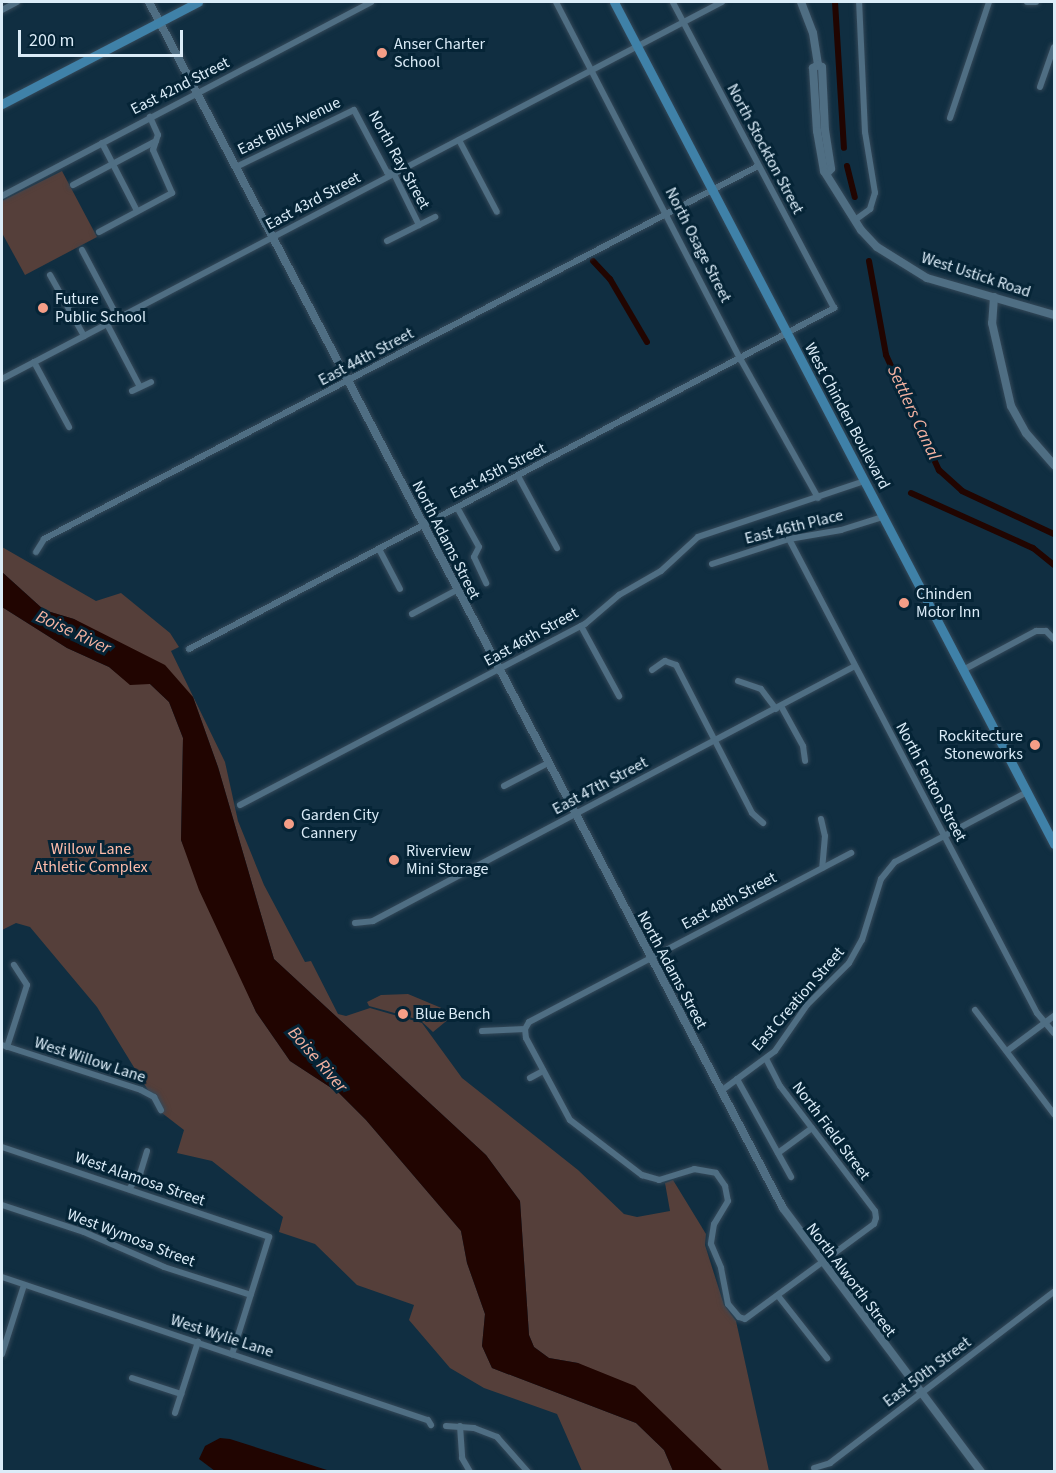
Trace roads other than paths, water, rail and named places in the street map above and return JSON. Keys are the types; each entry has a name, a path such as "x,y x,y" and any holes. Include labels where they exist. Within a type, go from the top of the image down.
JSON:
{"main road":[{"path":"2,104 198,2"},
{"name":"West Chinden Boulevard","path":"614,2 1054,844"},
{"name":"West Ustick Road","path":"801,2 813,33 818,64 822,67 825,130 831,169 828,172 855,220 877,247 913,271 1054,315"}],"street":[{"path":"2,10 17,2"},
{"name":"North Adams Street","path":"149,2 721,1091"},
{"name":"East 42nd Street","path":"2,196 371,2"},
{"name":"North Osage Street","path":"556,2 741,360 818,498"},
{"name":"North Stockton Street","path":"674,2 834,308"},
{"name":"East 43rd Street","path":"2,379 722,2"},
{"path":"855,220 870,209 875,193 865,132 859,2"},
{"path":"950,118 989,2"},
{"path":"1027,2 1036,2"},
{"path":"1040,87 1054,47"},
{"name":"East Bills Avenue","path":"236,167 354,110"},
{"name":"North Ray Street","path":"354,110 387,172 394,174 419,225"},
{"path":"99,232 136,209 172,192 153,150 158,135 150,117"},
{"path":"459,140 497,212"},
{"path":"74,185 157,141"},
{"path":"102,142 136,209"},
{"name":"East 44th Street","path":"36,552 44,539 349,382 758,166"},
{"path":"387,241 435,217"},
{"path":"82,250 118,318"},
{"path":"50,275 84,336"},
{"path":"994,297 992,323 1011,406 1026,434 1054,465"},
{"name":"East 45th Street","path":"189,649 741,360 834,308"},
{"path":"107,324 140,387"},
{"path":"34,362 69,427"},
{"path":"132,391 151,382"},
{"path":"518,476 557,548"},
{"name":"East 46th Street","path":"240,805 581,626 619,595 661,571 698,537 864,481"},
{"path":"458,509 479,547 474,557 486,583"},
{"name":"East 46th Place","path":"712,564 789,539 841,530 883,517"},
{"name":"North Fenton Street","path":"789,539 1037,1013 1054,1033"},
{"path":"379,549 400,589"},
{"path":"412,614 457,590"},
{"path":"581,626 619,696"},
{"path":"963,670 1036,631 1046,631 1054,639"},
{"path":"652,670 665,661 673,662 752,813 763,823"},
{"name":"East 47th Street","path":"355,923 373,921 855,666"},
{"path":"738,681 761,689 778,707 803,746 805,762"},
{"path":"504,786 548,763"},
{"path":"944,836 1027,792"},
{"path":"821,819 825,836 822,868"},
{"name":"East Creation Street","path":"721,1091 766,1059 807,1005 855,953 884,873 895,862 944,836"},
{"name":"East 48th Street","path":"525,1029 529,1022 851,853"},
{"path":"4,1046 27,985 14,965"},
{"path":"975,1010 1054,1114"},
{"path":"1007,1051 1054,1016"},
{"path":"482,1031 525,1029 543,1071 574,1125 642,1175 659,1180 694,1168 708,1169 721,1179 728,1193 726,1208 710,1238 728,1304 739,1317 751,1318 822,1264"},
{"name":"West Willow Lane","path":"4,1046 141,1090 154,1097 161,1110"},
{"name":"North Field Street","path":"766,1059 780,1086 875,1211 874,1224 822,1264"},
{"path":"530,1078 543,1071"},
{"path":"737,1079 791,1177"},
{"name":"North Alworth Street","path":"721,1091 783,1208 822,1264 981,1472"},
{"path":"778,1153 812,1128"},
{"name":"West Alamosa Street","path":"2,1147 269,1237 251,1295"},
{"path":"129,1189 140,1174 147,1151"},
{"path":"708,1169 710,1161"},
{"name":"West Wymosa Street","path":"2,1205 84,1232 164,1267 251,1295"},
{"name":"West Wylie Lane","path":"2,1277 428,1419 431,1425"},
{"path":"2,1354 24,1285"},
{"name":"East 50th Street","path":"814,1468 830,1463 1054,1292"},
{"path":"232,1354 251,1295"},
{"path":"779,1297 827,1358"},
{"path":"174,1413 198,1342"},
{"path":"132,1378 181,1394"},
{"path":"446,1426 485,1431 502,1441 528,1472"},
{"path":"460,1426 462,1458 470,1472"}],"water":[{"name":"Boise River","path":"2,572 44,610 74,619 165,665 193,697 218,767 274,959 486,1155 520,1201 529,1335 534,1347 549,1358 578,1363 635,1386 723,1471 673,1471 664,1450 636,1423 492,1368 482,1346 485,1314 467,1263 461,1231 366,1120 339,1093 290,1061 256,1012 199,890 181,840 183,738 169,702 150,684 130,685 109,667 67,648 2,607"},
{"path":"220,1438 230,1439 330,1471 215,1471 199,1459 205,1446"}],"waterway":[{"name":"Settlers Canal","path":"835,2 844,148"},
{"name":"Settlers Canal","path":"847,166 855,197"},
{"path":"593,261 610,279 647,342"},
{"name":"Settlers Canal","path":"869,261 886,355 939,470 962,491 1054,534"},
{"path":"911,493 1033,548 1054,565"}],"place":[{"name":"Anser Charter School","path":"382,53"},
{"name":"Future Public School","path":"43,308"},
{"name":"Chinden Motor Inn","path":"904,603"},
{"name":"Rockitecture Stoneworks","path":"1035,745"},
{"name":"Garden City Cannery","path":"289,824"},
{"name":"Riverview Mini Storage","path":"394,860"},
{"name":"Blue Bench","path":"403,1014"}],"park label":[{"name":"Willow Lane Athletic Complex","path":"91,858"}]}
